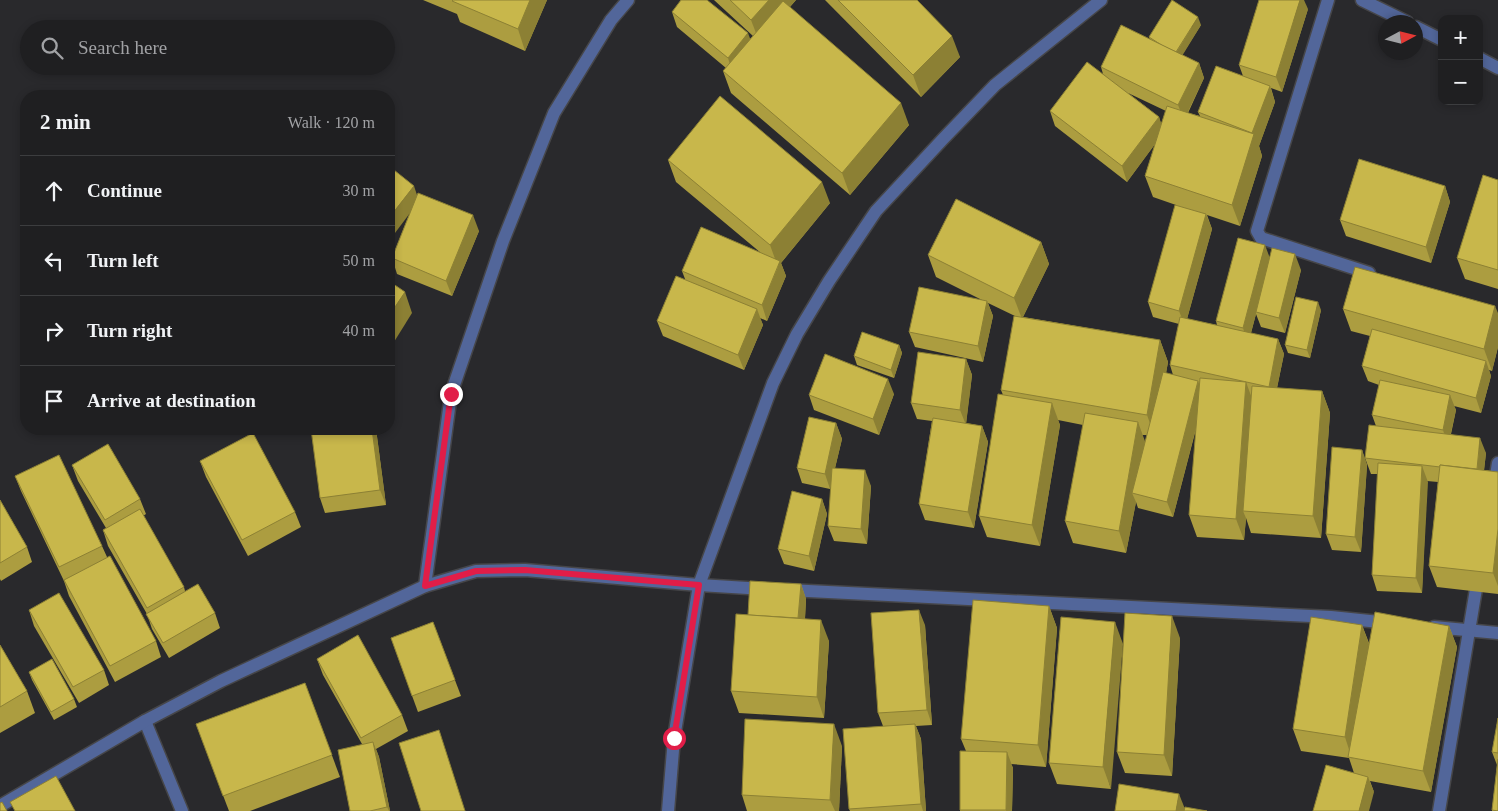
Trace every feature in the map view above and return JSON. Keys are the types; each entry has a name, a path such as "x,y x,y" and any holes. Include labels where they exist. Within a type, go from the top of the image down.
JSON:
{"street":[{"path":"425,586 451,394 503,241 554,113 611,20 628,0"},
{"path":"668,811 674,738 699,585 773,383 796,334 876,211 942,138 995,85 1101,0"},
{"path":"1328,0 1257,231 1261,238 1384,278"},
{"path":"1362,0 1393,15"},
{"path":"1423,30 1438,38"},
{"path":"1483,60 1498,68"},
{"path":"1492,500 1498,463"},
{"path":"1439,811 1480,566"},
{"path":"0,806 220,681 425,586 476,571 525,570 699,585 1331,617 1400,624"},
{"path":"1420,626 1498,633"},
{"path":"145,722 182,811"}],"building":[{"path":"453,0 530,0 518,29"},
{"path":"681,0 707,0 748,33 728,58 672,12"},
{"path":"730,0 769,0 751,20"},
{"path":"838,0 917,0 952,36 913,75"},
{"path":"1172,0 1198,17 1176,52 1149,37"},
{"path":"1259,0 1300,0 1276,77 1239,65"},
{"path":"783,1 901,103 842,173 723,71"},
{"path":"1121,25 1199,63 1178,105 1101,67"},
{"path":"1087,62 1159,117 1122,166 1050,111"},
{"path":"1216,66 1270,86 1252,133 1198,112"},
{"path":"720,96 822,182 770,245 668,160"},
{"path":"1167,106 1254,134 1232,205 1145,176"},
{"path":"1359,159 1445,186 1426,247 1340,220"},
{"path":"395,171 414,186 395,210"},
{"path":"1483,175 1498,180 1498,270 1457,258"},
{"path":"418,193 473,215 446,281 395,259 395,250"},
{"path":"956,199 1041,242 1014,298 928,255"},
{"path":"1175,205 1206,214 1179,311 1148,302"},
{"path":"701,227 780,261 762,305 682,271"},
{"path":"1238,238 1265,245 1243,328 1216,321"},
{"path":"1272,248 1295,254 1279,318 1256,312"},
{"path":"1355,267 1495,306 1484,349 1343,309"},
{"path":"676,276 757,309 738,355 657,321"},
{"path":"395,285 405,292 395,307"},
{"path":"919,287 987,301 978,346 909,332"},
{"path":"1296,297 1318,302 1307,350 1285,345"},
{"path":"1014,316 1160,340 1147,415 1001,390"},
{"path":"1180,317 1278,339 1269,387 1170,365"},
{"path":"1372,329 1486,361 1476,398 1362,366"},
{"path":"862,332 899,345 891,370 854,356"},
{"path":"918,352 966,359 960,410 911,403"},
{"path":"825,354 888,379 873,419 809,395"},
{"path":"1163,372 1198,381 1167,502 1132,493"},
{"path":"1200,378 1246,382 1236,519 1189,515"},
{"path":"1380,380 1450,395 1443,430 1372,415"},
{"path":"1252,386 1322,391 1313,516 1243,511"},
{"path":"998,394 1052,403 1032,525 979,516"},
{"path":"1085,413 1138,422 1119,531 1065,521"},
{"path":"809,417 836,423 825,474 797,468"},
{"path":"933,418 982,426 968,512 919,504"},
{"path":"1369,425 1480,438 1477,469 1440,465 1440,467 1365,458"},
{"path":"249,435 254,435 295,512 242,540 200,461"},
{"path":"312,435 373,435 380,490 320,498"},
{"path":"108,444 140,499 105,520 72,465"},
{"path":"1332,447 1362,450 1355,537 1326,534"},
{"path":"59,455 102,546 59,567 15,476"},
{"path":"1378,463 1422,466 1416,578 1372,575"},
{"path":"1440,465 1498,472 1498,529 1493,573 1429,566"},
{"path":"832,468 865,470 861,529 828,526"},
{"path":"792,491 822,499 809,556 778,549"},
{"path":"0,500 27,547 0,563"},
{"path":"140,509 184,587 147,608 103,530"},
{"path":"110,556 156,641 110,666 64,580"},
{"path":"750,581 801,584 798,618 748,615"},
{"path":"198,584 215,613 163,643 146,614"},
{"path":"59,593 104,670 73,687 29,610"},
{"path":"973,600 1049,606 1038,745 961,739"},
{"path":"919,610 927,710 878,713 871,613"},
{"path":"1375,612 1449,626 1423,771 1348,757"},
{"path":"1125,613 1172,616 1164,755 1117,752"},
{"path":"736,614 821,620 817,697 731,691"},
{"path":"1061,617 1115,622 1103,767 1049,763"},
{"path":"1311,617 1362,625 1345,737 1293,729"},
{"path":"433,622 455,680 412,696 391,638"},
{"path":"358,635 402,715 361,738 317,659"},
{"path":"0,645 27,691 0,707"},
{"path":"52,659 74,699 51,712 29,672"},
{"path":"305,683 332,755 223,796 196,724"},
{"path":"1498,718 1498,753 1492,752"},
{"path":"745,719 834,724 830,800 742,795"},
{"path":"915,724 921,804 849,809 843,729"},
{"path":"439,730 465,811 421,811 399,743"},
{"path":"373,742 387,807 370,811 350,811 338,750"},
{"path":"960,751 1007,752 1006,810 960,810"},
{"path":"1498,759 1498,811 1492,810"},
{"path":"1326,765 1368,777 1359,811 1313,811"},
{"path":"56,776 75,811 15,811 10,802"},
{"path":"1119,784 1179,794 1176,811 1115,811"},
{"path":"2,802 7,811 0,811 0,803"},
{"path":"1185,807 1207,811 1184,811"}],"route":[{"path":"451,394 425,586 476,571 525,570 699,585 674,738"}]}
